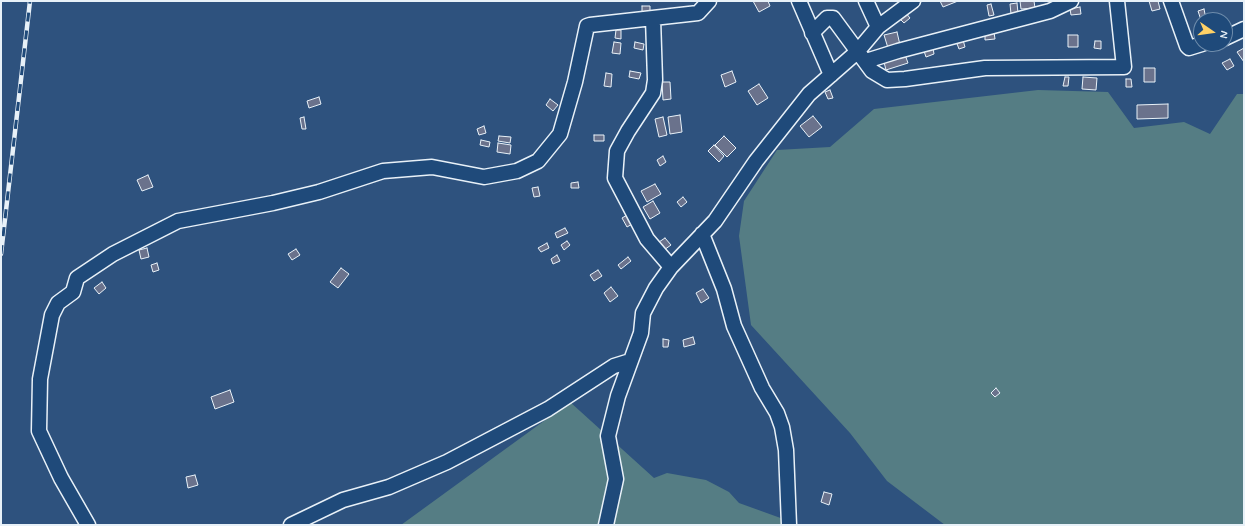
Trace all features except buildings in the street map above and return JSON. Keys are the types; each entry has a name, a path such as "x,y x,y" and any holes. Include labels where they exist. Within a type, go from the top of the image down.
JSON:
{"street":[{"path":"88,525 62,478 39,431 40,379 52,315 58,303 73,292 77,278 113,254 178,220 273,203 319,192 384,171 432,167 484,177 517,171 531,165 540,159 560,134 575,82 587,26 698,13 708,1"},
{"path":"799,1 831,76"},
{"path":"866,1 878,27"},
{"path":"862,57 878,27 914,1"},
{"path":"606,525 616,479 608,436 618,396 641,334 643,313 656,288 671,266 715,221 781,128 809,94 831,76 862,57 898,51 1050,11 1070,1"},
{"path":"812,33 827,18 833,18 872,71 887,80 985,68 1124,67 1117,1"},
{"path":"1170,1 1187,46 1189,48 1193,47"},
{"path":"653,18 655,80 653,93 628,131 617,151 615,178 647,239 671,266"},
{"path":"1233,34 1244,29"},
{"path":"702,234 724,289 734,326 762,388 777,413 782,427 786,450 789,525"},
{"path":"292,525 343,500 389,487 447,462 548,409 614,366 630,361"}],"green space":[{"path":"1038,90 1108,92 1134,128 1184,122 1210,134 1237,94 1244,94 1244,525 945,525 887,481 850,433 751,325 739,236 744,201 777,150 830,147 874,109"},
{"path":"570,402 654,478 667,473 706,480 729,492 739,503 800,525 401,525"}],"railway":[{"path":"1,254 30,1"}]}
